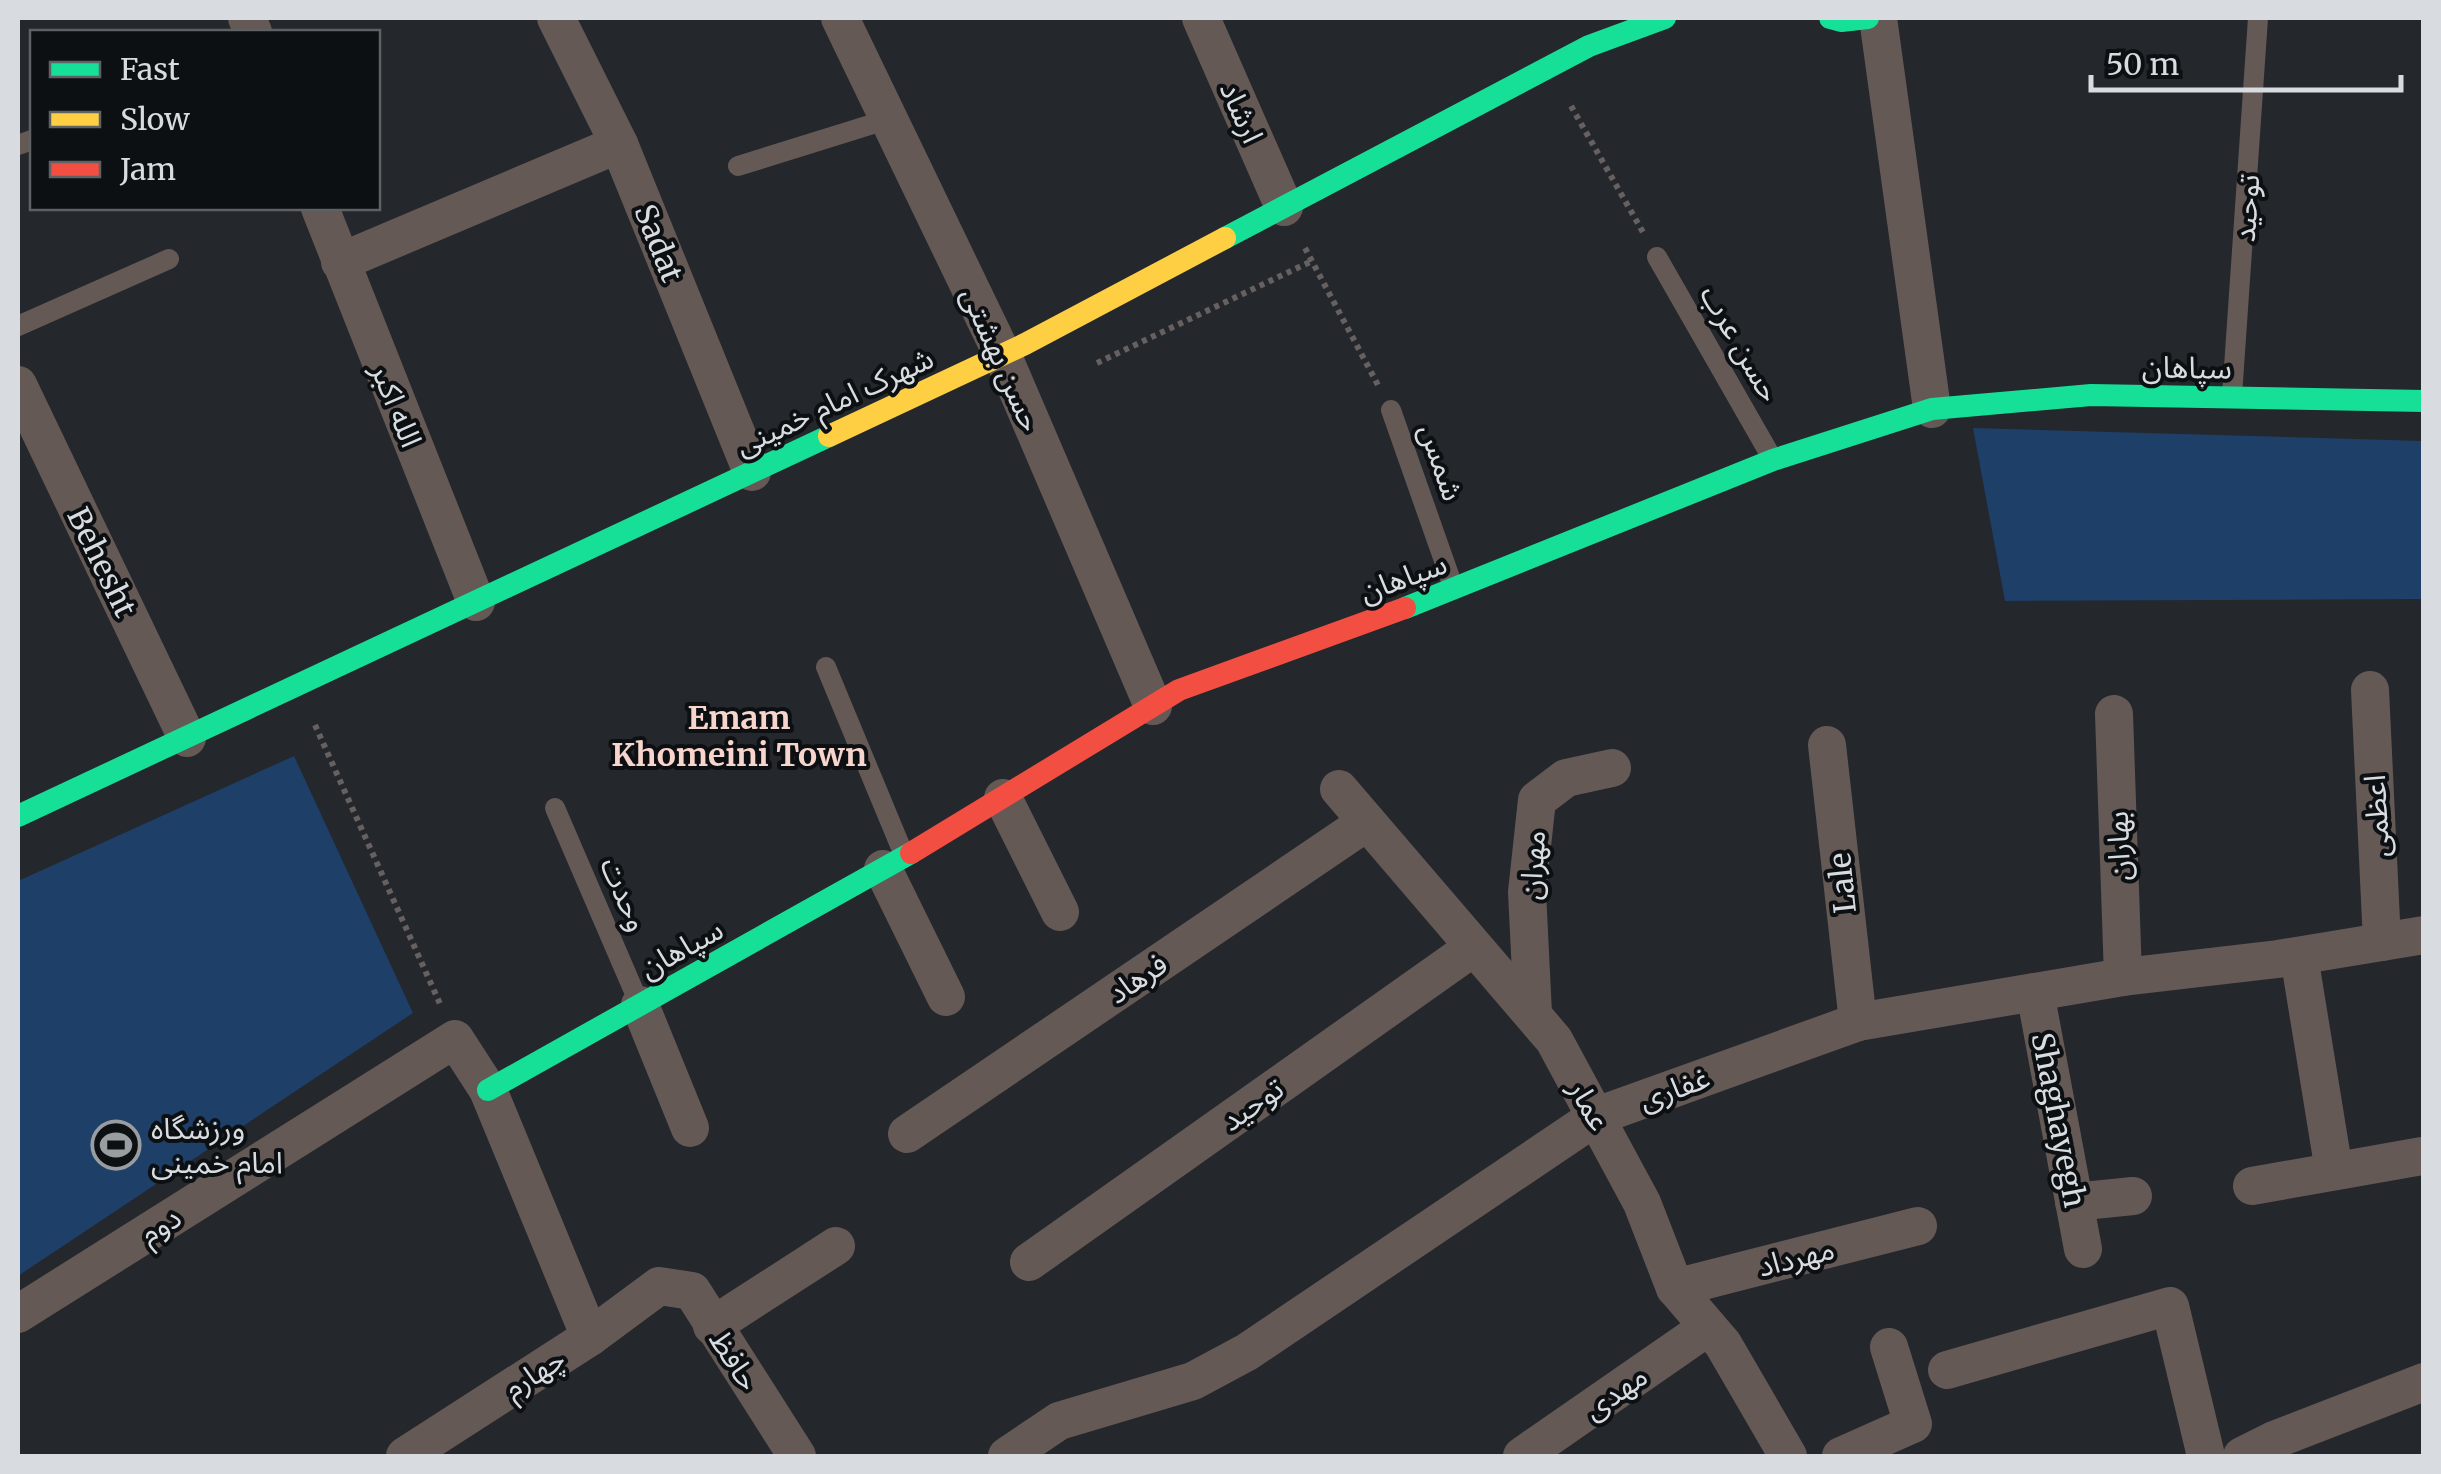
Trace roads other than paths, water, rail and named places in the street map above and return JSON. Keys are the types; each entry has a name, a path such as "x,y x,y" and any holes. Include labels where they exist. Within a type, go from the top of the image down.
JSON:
{"street":[{"name":"Sadat","path":"556,18 620,144 752,472"},
{"name":"حسن بهشتی","path":"840,18 1002,354 1153,706"},
{"name":"ارشاد","path":"1201,18 1284,207"},
{"name":"شهرک امام خمینی","path":"18,816 1002,354 1549,68 1582,32 1665,18"},
{"path":"1830,18 1868,18"},
{"path":"1878,18 1932,408"},
{"path":"340,262 620,144"},
{"name":"الله اکبر","path":"321,210 476,602"},
{"name":"Behesht","path":"18,385 187,738"},
{"name":"سپاهان","path":"488,1090 894,863 1179,690 1455,590 1773,460 1932,408 2091,395 2424,402"},
{"name":"اعظمی","path":"2370,690 2382,942"},
{"name":"بهاران","path":"2114,714 2123,977"},
{"name":"Lale","path":"1827,745 1858,1022"},
{"name":"مهران","path":"1532,1014 1527,892 1537,800 1566,778 1612,768"},
{"name":"عمار","path":"1339,788 1554,1040 1642,1203 1674,1288 1723,1344 1788,1456"},
{"path":"1004,798 1060,912"},
{"name":"فرهاد","path":"907,1134 1367,822"},
{"path":"894,863 946,996"},
{"name":"غفاری","path":"1007,1456 1059,1421 1193,1381 1248,1352 1597,1116 1858,1022 2123,977 2299,956 2424,935"},
{"name":"توحید","path":"1029,1262 1474,947"},
{"path":"2299,956 2334,1171"},
{"name":"Shaghayegh","path":"2034,992 2083,1249"},
{"path":"640,1005 690,1128"},
{"name":"دوم","path":"18,1314 456,1039 488,1090"},
{"path":"488,1090 590,1337"},
{"path":"2252,1186 2422,1156"},
{"path":"2074,1202 2133,1196"},
{"name":"مهرداد","path":"1674,1288 1918,1226"},
{"path":"712,1326 836,1246"},
{"name":"چهارم","path":"405,1456 590,1337 660,1286"},
{"name":"حافظ","path":"660,1286 692,1291 797,1456"},
{"path":"1947,1370 2170,1306 2206,1456"},
{"name":"مهدی","path":"1522,1456 1708,1326"},
{"path":"1842,1456 1912,1424 1888,1347"},
{"path":"2242,1456 2424,1382"}],"lane":[{"name":"توحید","path":"2232,398 2258,18"},
{"path":"738,166 889,120"},
{"name":"حسن عرب","path":"1658,257 1773,460"},
{"path":"18,326 169,260"},
{"name":"شمس","path":"1392,410 1455,590"},
{"path":"826,667 894,863"},
{"name":"وحدت","path":"555,808 640,1005"}],"place":[{"name":"ورزشگاه امام خمینی","path":"116,1145"}],"district":[{"name":"Emam Khomeini Town","path":"739,736"}]}
